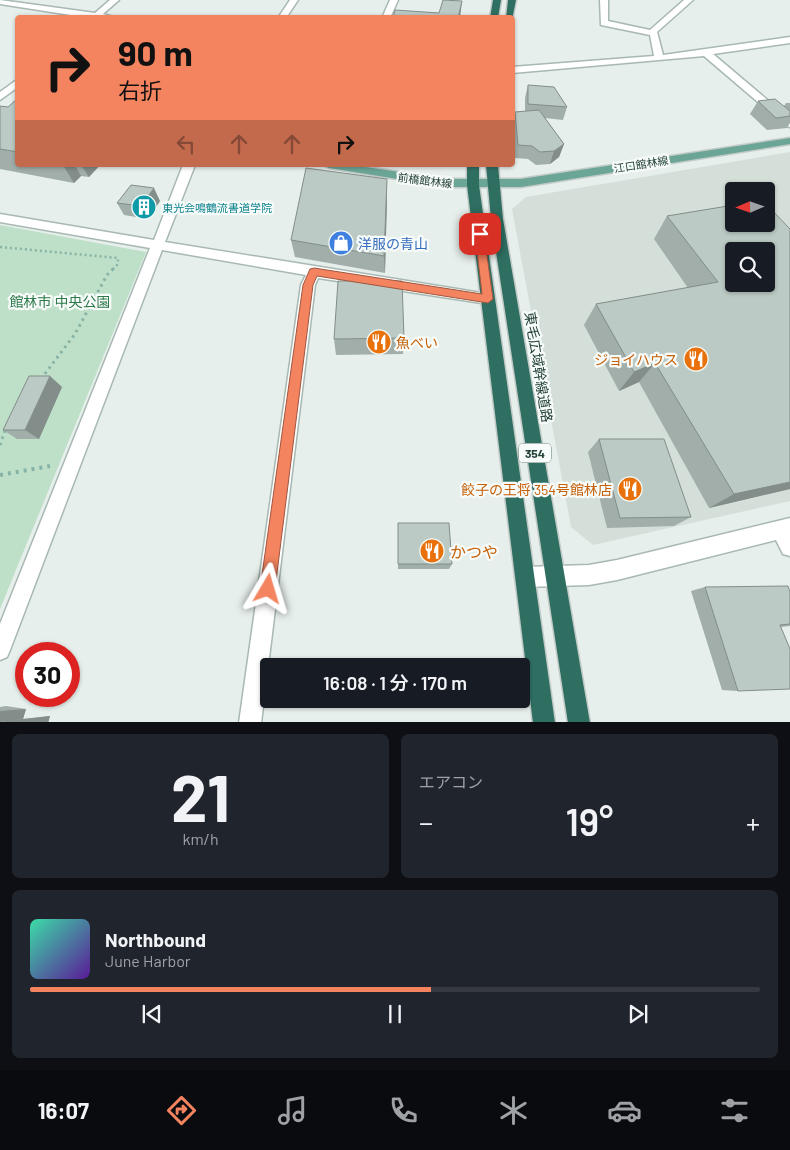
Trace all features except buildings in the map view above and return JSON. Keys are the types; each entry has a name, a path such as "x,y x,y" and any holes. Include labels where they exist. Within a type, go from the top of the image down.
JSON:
{"highway":[{"path":"494,15 497,0"},
{"path":"510,15 512,0"},
{"name":"354","path":"473,167 473,185 544,722"},
{"name":"東毛広域幹線道路","path":"492,167 492,184 579,722"}],"main road":[{"name":"江口館林線","path":"492,184 537,181 790,141"},
{"name":"前橋館林線","path":"341,167 423,181 473,185 492,184"}],"street":[{"path":"97,15 115,0"},
{"path":"284,15 294,0"},
{"path":"387,15 394,0"},
{"path":"604,0 604,23 653,33"},
{"path":"659,58 653,31 689,0"},
{"path":"0,2 89,15"},
{"path":"515,70 706,53 790,40"},
{"path":"706,53 790,124"},
{"path":"0,97 15,84"},
{"path":"0,650 188,167"},
{"path":"0,218 314,272 488,299"},
{"path":"250,722 308,285 314,272"},
{"path":"525,577 589,575 616,570 785,528 790,547"}],"path":[{"path":"0,247 118,258 118,264 107,275 76,334 38,382"},
{"path":"0,445 7,427"},
{"path":"0,474 58,465"}],"shaded area":[{"path":"790,152 790,501 593,545 571,527 512,209 526,197"}],"green space":[{"name":"館林市 中央公園","path":"0,225 146,252 0,609"}],"place":[{"name":"東光会鳴鶴流書道学院","path":"144,207"},
{"name":"洋服の青山","path":"341,243"},
{"name":"魚べい","path":"379,342"},
{"name":"ジョイハウス","path":"696,359"},
{"name":"餃子の王将 354号館林店","path":"630,489"},
{"name":"かつや","path":"432,551"}],"route":[{"path":"268,589 308,285 314,272 488,299 480,234"}]}
